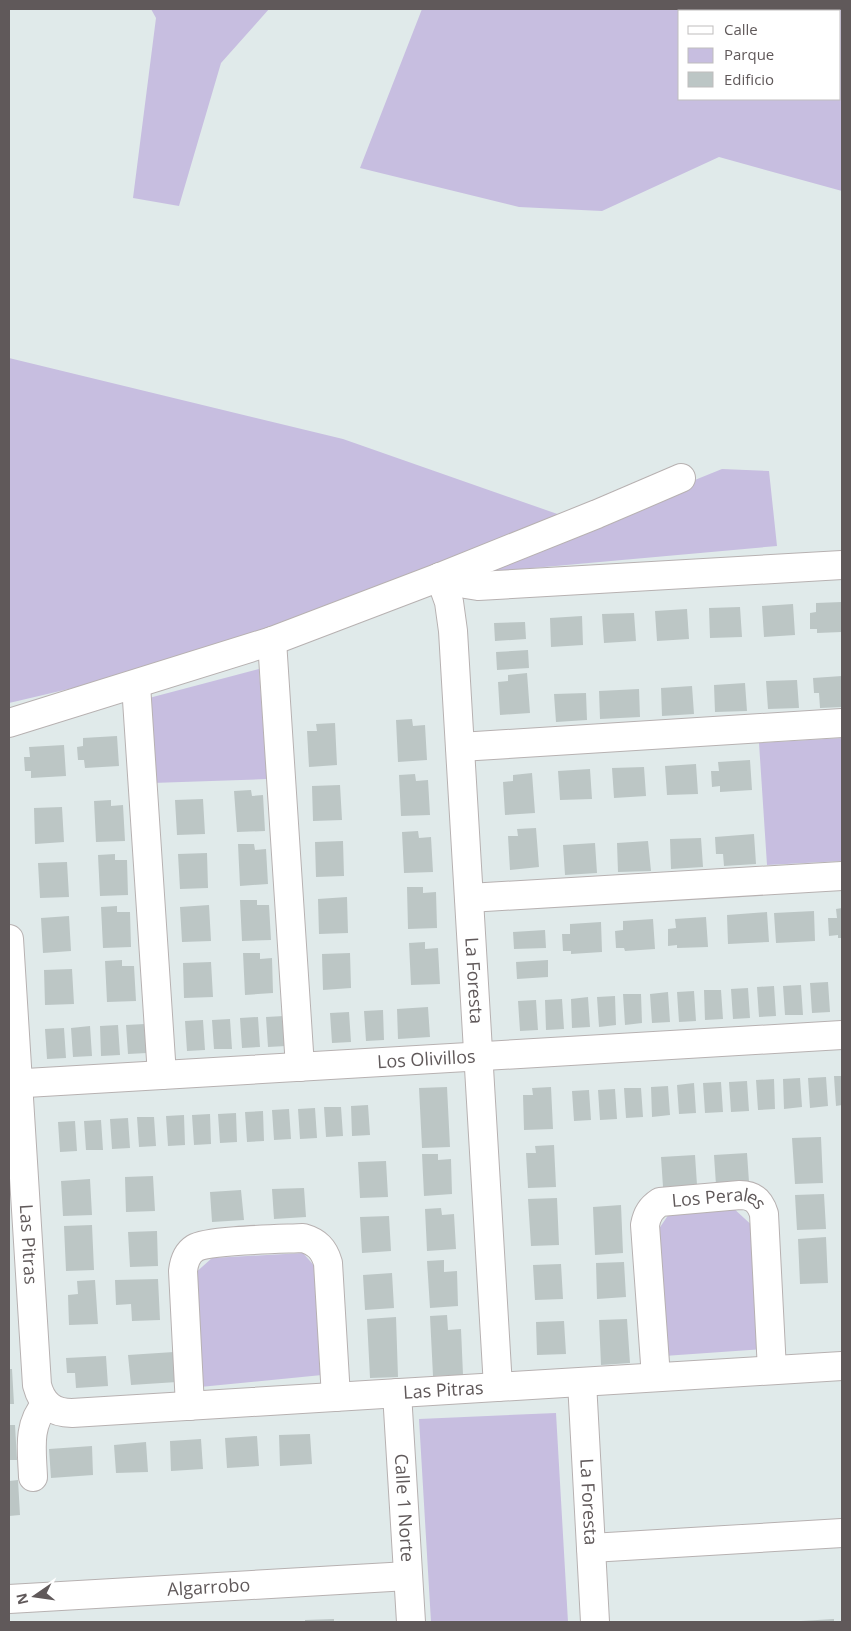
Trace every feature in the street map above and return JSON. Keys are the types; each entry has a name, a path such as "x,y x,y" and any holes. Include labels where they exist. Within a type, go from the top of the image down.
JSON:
{"street":[{"path":"9,723 136,685 272,641 440,577 681,478"},
{"path":"440,577 453,582 478,586 842,565"},
{"name":"La Foresta","path":"440,577 452,616 498,1387"},
{"path":"272,641 300,1067"},
{"path":"136,685 162,1075"},
{"path":"460,747 842,723"},
{"path":"469,898 842,876"},
{"name":"Las Pitras","path":"9,939 14,1084 38,1385 46,1404 58,1412 72,1413 842,1366"},
{"name":"Los Olivillos","path":"14,1084 842,1035"},
{"name":"Los Perales","path":"656,1377 646,1217 650,1210 660,1202 740,1195 757,1200 762,1206 764,1214 772,1370"},
{"path":"190,1406 183,1271 190,1252 204,1244 212,1243 303,1238 322,1248 328,1263 336,1396"},
{"name":"La Foresta","path":"582,1382 595,1622"},
{"name":"Calle 1 Norte","path":"397,1393 411,1622"},
{"path":"33,1477 32,1432 37,1416 46,1404"},
{"path":"591,1548 842,1533"},
{"name":"Algarrobo","path":"9,1599 408,1576"}],"green space":[{"path":"151,9 269,9 221,63 179,206 133,198 156,18"},
{"path":"422,9 842,9 842,191 719,157 602,211 519,207 360,168"},
{"path":"9,358 343,439 586,524 722,469 769,471 777,546 478,573 154,669 9,703"},
{"path":"259,669 267,779 152,783 149,698"},
{"path":"842,738 842,861 767,865 759,743"},
{"path":"731,1206 757,1230 765,1349 664,1356 654,1236 669,1214"},
{"path":"303,1253 317,1269 322,1375 200,1387 193,1275 212,1258"},
{"path":"556,1413 568,1622 431,1622 419,1419"}],"building":[{"path":"842,602 842,632 817,633 817,629 810,629 810,613 816,612 816,603"},
{"path":"793,604 795,635 764,637 762,606"},
{"path":"740,607 742,637 710,638 709,608"},
{"path":"687,609 689,639 657,641 655,611"},
{"path":"634,613 636,641 604,643 602,614"},
{"path":"582,616 583,645 551,647 550,618"},
{"path":"525,622 526,639 495,641 494,623"},
{"path":"528,650 529,668 497,670 496,652"},
{"path":"527,673 530,713 500,715 498,682 508,681 508,675"},
{"path":"842,676 842,707 820,708 819,693 814,693 813,678"},
{"path":"797,680 799,708 768,709 766,681"},
{"path":"745,683 747,711 715,712 714,685"},
{"path":"692,686 694,714 662,716 661,688"},
{"path":"639,689 640,717 600,719 599,691"},
{"path":"586,693 587,720 556,722 554,694"},
{"path":"412,719 413,726 425,725 427,760 398,762 396,720"},
{"path":"335,723 337,765 309,767 307,731 317,731 316,724"},
{"path":"117,736 119,766 85,768 84,760 78,760 77,747 83,746 83,738"},
{"path":"64,745 66,776 31,778 31,771 25,771 24,757 30,757 29,747"},
{"path":"750,760 752,790 720,792 720,786 712,787 711,771 719,771 718,762"},
{"path":"696,764 698,794 667,795 665,766"},
{"path":"644,767 646,796 614,798 612,768"},
{"path":"590,769 592,799 560,800 558,771"},
{"path":"532,773 535,813 505,815 503,782 513,781 513,775"},
{"path":"415,774 416,781 428,780 430,815 401,816 399,775"},
{"path":"340,785 342,820 313,821 312,786"},
{"path":"251,790 252,796 263,795 265,831 237,832 234,791"},
{"path":"203,799 205,834 177,835 175,800"},
{"path":"111,800 111,806 123,805 125,841 96,842 94,801"},
{"path":"62,807 64,842 35,844 34,808"},
{"path":"536,828 539,867 510,870 508,836 518,836 517,829"},
{"path":"418,831 419,838 431,837 433,872 404,873 402,832"},
{"path":"754,834 756,864 724,866 723,854 716,854 715,837"},
{"path":"701,838 703,867 671,869 670,839"},
{"path":"343,841 344,876 316,877 315,842"},
{"path":"648,841 651,871 618,872 617,843"},
{"path":"595,843 597,873 565,875 563,845"},
{"path":"238,844 254,844 255,850 266,849 268,884 240,886"},
{"path":"207,853 208,888 180,889 178,854"},
{"path":"115,854 115,860 127,860 128,895 100,896 98,855"},
{"path":"67,862 69,897 40,898 38,863"},
{"path":"407,887 423,887 423,893 436,892 437,928 408,929"},
{"path":"347,897 348,933 319,934 318,899"},
{"path":"240,900 257,900 257,905 269,905 271,940 242,941"},
{"path":"209,905 211,941 182,942 180,907"},
{"path":"117,906 117,912 130,912 131,947 103,948 101,907"},
{"path":"842,908 842,938 838,938 838,935 829,936 828,918 837,918 836,909"},
{"path":"814,911 815,941 776,943 774,913"},
{"path":"767,912 769,942 728,944 727,915"},
{"path":"69,916 71,951 43,953 41,918"},
{"path":"706,917 708,947 677,948 677,945 668,946 668,929 676,928 675,919"},
{"path":"653,919 655,949 625,951 624,948 616,948 615,931 623,930 623,921"},
{"path":"601,922 602,952 571,954 571,951 563,951 562,934 570,934 570,924"},
{"path":"545,930 546,948 514,949 513,932"},
{"path":"425,942 425,949 438,948 440,984 411,985 409,943"},
{"path":"243,953 260,953 260,959 272,958 273,993 245,995"},
{"path":"350,953 351,988 323,990 322,954"},
{"path":"122,960 122,966 134,966 136,1001 107,1002 105,961"},
{"path":"548,960 548,977 517,979 516,962"},
{"path":"211,962 213,997 184,998 183,963"},
{"path":"72,969 74,1004 45,1005 44,970"},
{"path":"828,982 830,1012 812,1013 810,983"},
{"path":"801,985 803,1015 785,1015 783,986"},
{"path":"774,986 776,1016 759,1017 757,987"},
{"path":"748,988 750,1018 733,1019 731,989"},
{"path":"704,990 721,990 723,1019 705,1020"},
{"path":"694,991 696,1021 679,1022 677,992"},
{"path":"668,992 670,1022 652,1023 650,994"},
{"path":"623,994 641,994 642,1023 625,1025"},
{"path":"615,996 616,1025 599,1027 597,997"},
{"path":"588,997 590,1027 572,1028 571,999"},
{"path":"562,999 564,1029 546,1030 545,1000"},
{"path":"536,1000 538,1030 520,1031 518,1001"},
{"path":"428,1007 430,1037 398,1039 397,1009"},
{"path":"383,1010 384,1040 366,1041 364,1011"},
{"path":"349,1012 351,1042 332,1043 330,1013"},
{"path":"284,1016 286,1046 268,1047 266,1017"},
{"path":"258,1017 260,1047 242,1048 240,1018"},
{"path":"230,1019 232,1049 214,1049 212,1020"},
{"path":"203,1020 205,1050 187,1051 185,1021"},
{"path":"145,1024 147,1053 128,1054 126,1025"},
{"path":"118,1025 120,1055 101,1056 100,1026"},
{"path":"90,1026 92,1056 73,1057 71,1028"},
{"path":"64,1028 66,1058 47,1059 45,1029"},
{"path":"834,1076 842,1076 842,1105 836,1106"},
{"path":"826,1077 828,1106 810,1108 808,1078"},
{"path":"800,1078 802,1107 784,1109 783,1079"},
{"path":"774,1079 775,1109 758,1110 756,1080"},
{"path":"747,1081 749,1111 731,1112 729,1082"},
{"path":"721,1082 723,1112 705,1113 703,1083"},
{"path":"694,1083 696,1113 679,1114 677,1085"},
{"path":"668,1086 670,1115 652,1117 651,1087"},
{"path":"447,1087 450,1147 422,1148 419,1088"},
{"path":"551,1087 553,1129 524,1130 523,1095 533,1095 532,1088"},
{"path":"624,1088 641,1088 643,1117 626,1118"},
{"path":"615,1089 617,1119 600,1120 598,1090"},
{"path":"589,1090 591,1120 574,1121 572,1091"},
{"path":"368,1105 370,1135 352,1136 351,1106"},
{"path":"324,1107 341,1107 343,1136 326,1137"},
{"path":"315,1108 317,1138 300,1139 298,1109"},
{"path":"289,1109 291,1139 274,1140 272,1110"},
{"path":"263,1111 264,1141 247,1142 245,1112"},
{"path":"236,1113 237,1142 220,1143 218,1114"},
{"path":"210,1114 211,1144 194,1145 192,1115"},
{"path":"184,1115 185,1145 168,1146 166,1116"},
{"path":"137,1117 154,1117 156,1146 139,1147"},
{"path":"128,1118 130,1148 112,1149 110,1119"},
{"path":"101,1120 103,1150 86,1150 84,1121"},
{"path":"75,1121 77,1151 60,1152 58,1122"},
{"path":"821,1137 823,1183 795,1184 792,1138"},
{"path":"554,1145 556,1187 528,1188 526,1153 536,1153 535,1146"},
{"path":"747,1153 749,1182 716,1185 714,1155"},
{"path":"422,1154 438,1154 438,1160 451,1159 452,1194 424,1196"},
{"path":"695,1155 697,1185 663,1187 661,1157"},
{"path":"386,1161 388,1197 360,1198 358,1162"},
{"path":"153,1176 155,1211 126,1212 125,1177"},
{"path":"90,1179 92,1215 63,1216 61,1181"},
{"path":"304,1188 306,1217 274,1219 272,1189"},
{"path":"241,1190 244,1220 212,1222 210,1192"},
{"path":"824,1194 826,1229 797,1230 795,1195"},
{"path":"557,1198 559,1245 531,1246 528,1199"},
{"path":"621,1205 623,1253 595,1255 593,1207"},
{"path":"441,1208 442,1215 454,1214 456,1249 427,1251 425,1209"},
{"path":"389,1216 391,1251 362,1253 360,1217"},
{"path":"92,1225 94,1270 66,1271 64,1226"},
{"path":"157,1231 158,1266 130,1267 128,1232"},
{"path":"826,1237 828,1283 800,1284 798,1239"},
{"path":"444,1260 444,1272 457,1271 458,1306 430,1308 427,1261"},
{"path":"624,1262 626,1297 597,1299 596,1263"},
{"path":"561,1264 563,1299 535,1300 533,1265"},
{"path":"392,1273 394,1308 365,1310 363,1275"},
{"path":"158,1279 160,1320 132,1321 131,1304 116,1305 115,1280"},
{"path":"95,1280 98,1324 69,1325 68,1295 78,1294 77,1281"},
{"path":"447,1315 448,1330 461,1329 463,1375 433,1376 430,1316"},
{"path":"396,1317 398,1377 370,1378 367,1319"},
{"path":"627,1319 630,1363 601,1365 599,1320"},
{"path":"564,1321 566,1354 537,1355 536,1322"},
{"path":"174,1352 177,1382 131,1385 128,1355"},
{"path":"106,1356 108,1386 76,1388 75,1373 67,1373 66,1358"},
{"path":"9,1369 12,1369 14,1404 9,1404"},
{"path":"9,1425 15,1425 17,1460 9,1460"},
{"path":"310,1434 312,1464 280,1466 279,1435"},
{"path":"257,1436 259,1466 227,1468 225,1438"},
{"path":"201,1439 203,1469 171,1471 170,1441"},
{"path":"146,1442 148,1472 116,1473 114,1445"},
{"path":"92,1446 93,1475 51,1478 49,1449"},
{"path":"18,1480 20,1515 9,1516 9,1481"},
{"path":"334,1619 334,1622 305,1622 305,1620"},
{"path":"834,1619 834,1622 801,1622 801,1621"}]}
